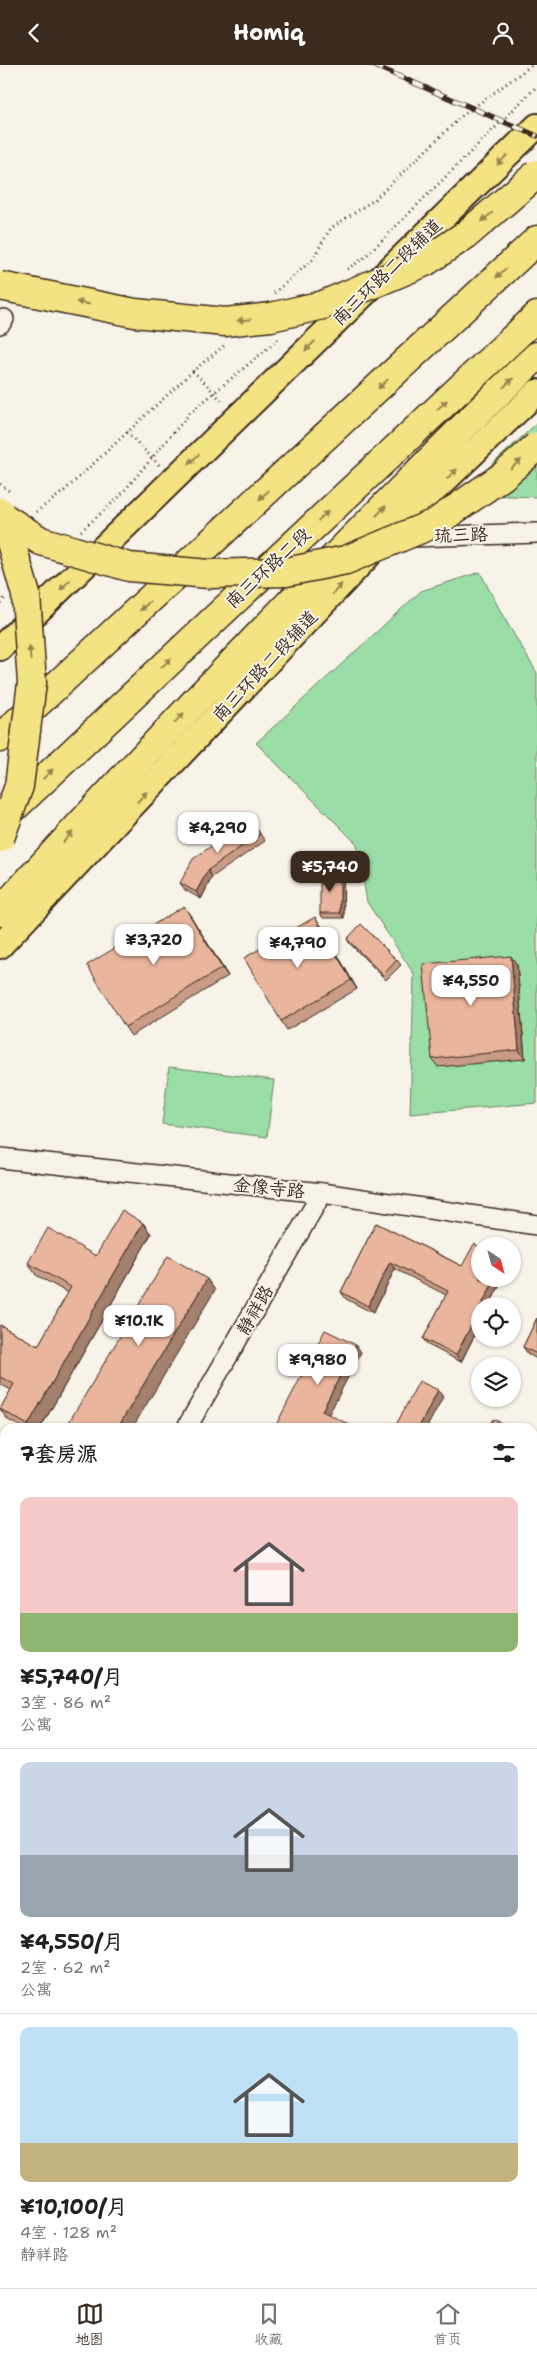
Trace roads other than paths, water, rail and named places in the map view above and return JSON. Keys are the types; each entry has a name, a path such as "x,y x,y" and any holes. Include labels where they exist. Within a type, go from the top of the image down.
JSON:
{"highway":[{"path":"0,286 135,313 225,322 271,317 323,305 425,262 468,234 537,174"},
{"path":"0,739 537,240"},
{"name":"南三环路二段","path":"0,820 537,317"},
{"path":"0,912 104,797 272,620 488,401 537,356"},
{"path":"0,513 41,541 129,567 209,574 286,572 346,560 435,523 503,476 537,446"},
{"path":"0,513 6,525 26,595 32,683 19,786 0,838"},
{"path":"0,717 67,678"}],"main road":[{"name":"南三环路二段辅道","path":"0,648 537,126"},
{"name":"南三环路二段辅道","path":"0,946 385,538 537,392"}],"street":[{"name":"琉三路","path":"385,538 537,533"},
{"path":"0,919 120,821"},
{"name":"金像寺路","path":"0,1158 322,1193 537,1225"},
{"name":"静祥路","path":"189,1423 322,1193"}],"railway":[{"path":"373,65 537,136"}]}
